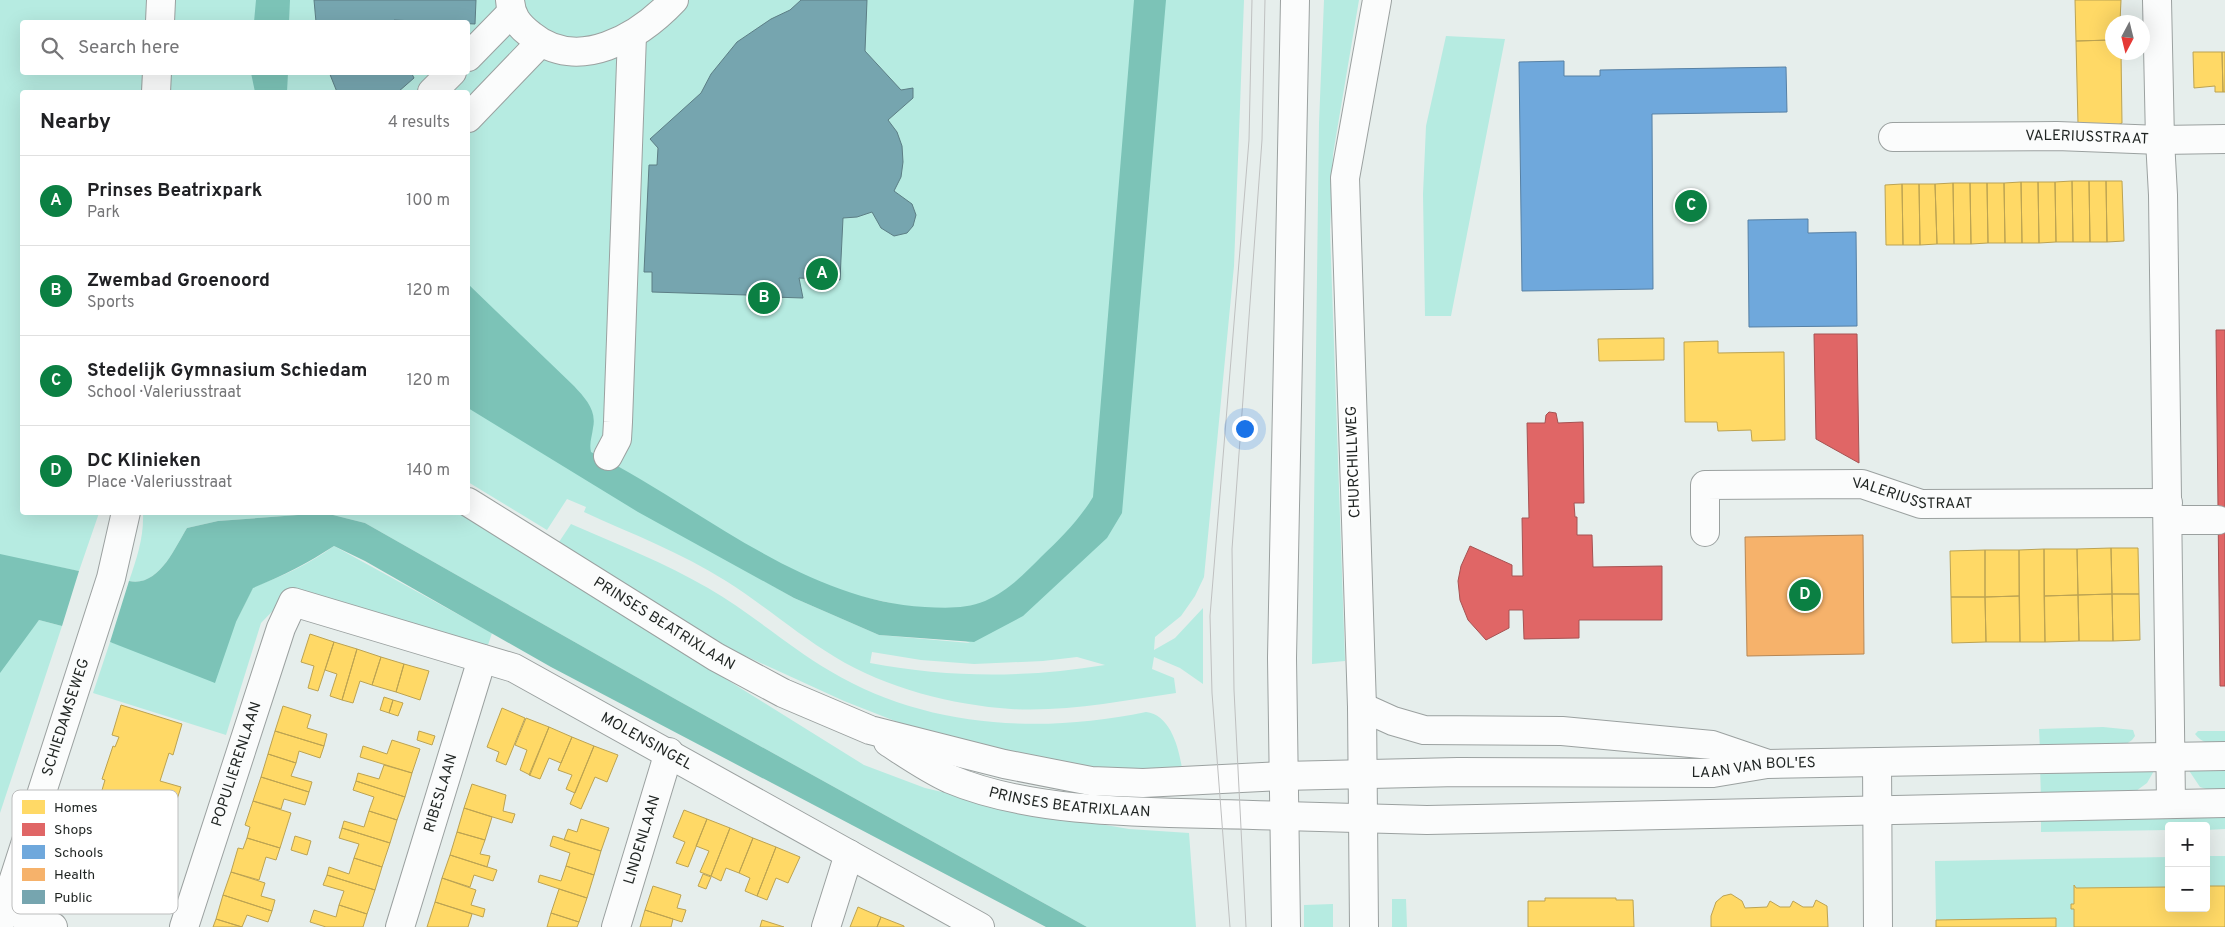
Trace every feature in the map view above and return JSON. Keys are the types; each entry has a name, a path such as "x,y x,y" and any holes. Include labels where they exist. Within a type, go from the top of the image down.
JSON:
{"street":[{"path":"160,20 161,0"},
{"path":"470,55 511,6 522,29 540,43 555,48 581,51 606,47 632,35 674,0"},
{"path":"1286,927 1282,776 1282,648 1295,0"},
{"name":"CHURCHILLWEG","path":"1364,927 1362,707 1344,178 1377,0"},
{"name":"VALERIUSSTRAAT","path":"2157,0 2163,195 2171,804"},
{"path":"608,456 618,432 632,35"},
{"path":"470,116 540,43"},
{"path":"156,90 158,75"},
{"path":"434,90 449,75"},
{"name":"VALERIUSSTRAAT","path":"1893,137 2057,136 2160,140"},
{"path":"2160,140 2225,140"},
{"name":"VALERIUSSTRAAT","path":"1705,532 1705,486 1862,484 1922,504 2168,512"},
{"name":"PRINSES BEATRIXLAAN","path":"470,503 716,657 767,685 870,730 1004,764 1091,780 1143,783 1282,776"},
{"path":"2168,512 2218,520"},
{"name":"SCHIEDAMSEWEG","path":"42,790 111,578 125,515"},
{"name":"MOLENSINGEL","path":"293,602 514,668 669,752 980,927"},
{"name":"POPULIERENLAAN","path":"184,927 281,628 293,602"},
{"name":"RIBESLAAN","path":"400,927 482,659"},
{"path":"1362,707 1393,721 1424,730 1562,731 1712,745 1767,764"},
{"name":"PRINSES BEATRIXLAAN","path":"870,730 919,762 950,779 1007,795 1050,804 1108,810 1284,816"},
{"name":"LINDENLAAN","path":"616,927 669,752"},
{"name":"LAAN VAN BOL'ES","path":"1282,776 1363,774 1713,774 1767,764 2225,756"},
{"path":"1877,762 1878,927"},
{"path":"1284,816 1427,820 2225,803"},
{"path":"826,927 848,854"},
{"name":"SCHIEDAMSEWEG","path":"2,915 12,884"},
{"path":"2,915 53,927"}],"shaded area":[{"path":"0,0 1244,0 1234,266 1204,577 1195,596 1181,616 1155,637 1154,650 1175,638 1203,608 1203,684 1180,668 1154,657 1152,669 1174,678 1176,693 1073,707 1032,710 966,704 920,693 876,678 835,657 740,590 709,571 656,544 584,512 586,507 567,499 547,530 470,483 470,90 20,90 20,515 98,515 79,571 44,564 26,636 39,620 62,626 0,813","holes":["713,552 858,596 891,603 970,643 879,635 794,598","872,652 921,660 974,664 1043,661 1077,657 1105,665 1017,674 958,674 870,663"]},
{"path":"256,0 290,0 289,20 254,20"},
{"path":"1134,0 1166,0 1122,513 1107,538 1023,616 974,642 879,635 794,598 638,512 470,409 470,286 574,386 586,400 592,410 594,422 590,443 591,452 752,547 793,569 836,587 879,601 925,607 940,608 978,604 1001,592 1022,576 1063,536 1093,497"},
{"path":"1324,0 1359,0 1333,154 1330,230 1345,661 1312,664 1319,123"},
{"path":"1446,36 1505,39 1451,316 1425,316 1423,194 1426,126"},
{"path":"251,75 288,75 287,90 255,90"},
{"path":"143,515 298,515 218,521 187,528 171,556 157,572 149,578 140,581 129,581 137,556"},
{"path":"298,515 333,515 365,523 677,700 1087,927 1046,927 551,667 365,561 334,546 295,569 253,588 236,622 215,683 110,642 129,581 140,581 149,578 157,572 171,556 187,528 218,521"},
{"path":"333,515 462,515 864,765 925,788 1023,811 1129,829 1189,833 1196,927 1087,927 677,700 365,523"},
{"path":"571,524 641,554 692,579 724,598 830,671 867,690 905,705 944,715 1024,724 1106,719 1146,712 1155,715 1168,727 1173,736 1180,756 1183,775 1098,774 923,732 844,701 728,648 690,628 557,545"},
{"path":"334,546 492,633 487,648 287,596 261,623 226,735 93,693 110,642 133,649 236,622 253,587 295,570"},
{"path":"0,554 79,571 62,626 39,620 0,673"},
{"path":"2103,727 2133,730 2135,736 2116,751 2040,751 2039,729"},
{"path":"2198,731 2225,731 2225,748 2204,742 2195,734"},
{"path":"2225,765 2225,795 2200,787 2188,769"},
{"path":"2040,767 2155,769 2147,783 2136,791 2041,798"},
{"path":"2225,812 2225,829 2210,830 2210,822 2165,822 2165,830 2041,832 2041,815"},
{"path":"2210,856 2225,856 2225,886 2210,886"},
{"path":"2165,857 2165,887 2076,888 2074,885 2074,904 2071,909 2074,909 2074,927 2056,927 2055,918 1936,920 1935,861"},
{"path":"1392,899 1406,899 1407,927 1392,927"},
{"path":"1333,904 1333,927 1304,927 1304,905"}],"building: Homes":[{"path":"2075,0 2121,0 2120,15 2105,15 2105,40 2076,41"},
{"path":"2105,40 2105,60 2121,60 2122,123 2116,126 2078,124 2076,41"},
{"path":"2193,52 2222,52 2223,92 2215,92 2215,86 2194,88"},
{"path":"2222,52 2225,52 2225,92 2223,92"},
{"path":"2072,181 2089,181 2090,242 2073,242"},
{"path":"2072,181 2073,242 2056,242 2055,182"},
{"path":"2089,181 2106,181 2107,242 2090,242"},
{"path":"2106,181 2122,181 2124,241 2107,242"},
{"path":"2021,182 2038,182 2039,243 2022,243"},
{"path":"2021,182 2022,243 2005,243 2004,183"},
{"path":"2038,182 2055,182 2056,242 2039,243"},
{"path":"1953,183 1970,183 1971,244 1954,244"},
{"path":"1953,183 1954,244 1937,244 1935,184"},
{"path":"1970,183 1987,183 1988,243 1971,244"},
{"path":"1987,183 2004,183 2005,243 1988,243"},
{"path":"1902,184 1919,184 1920,245 1903,245"},
{"path":"1902,184 1903,245 1886,245 1885,185"},
{"path":"1919,184 1935,184 1937,244 1920,245"},
{"path":"1664,338 1664,360 1599,361 1598,339"},
{"path":"1718,341 1718,353 1784,352 1785,440 1752,441 1751,430 1718,431 1717,422 1685,422 1684,342"},
{"path":"2111,548 2138,548 2139,594 2112,594"},
{"path":"2111,548 2112,594 2078,595 2077,549"},
{"path":"2044,549 2077,549 2078,595 2044,596"},
{"path":"2044,549 2045,642 2020,642 2019,550"},
{"path":"1985,550 2019,550 2019,596 1985,597"},
{"path":"1985,550 1985,597 1951,597 1950,551"},
{"path":"2112,594 2139,594 2140,640 2113,641"},
{"path":"2112,594 2113,641 2079,641 2078,595"},
{"path":"2078,595 2079,641 2045,642 2044,596"},
{"path":"2019,596 2020,642 1986,642 1985,597"},
{"path":"1951,597 1985,597 1986,642 1952,643"},
{"path":"310,634 334,642 318,691 308,688 314,666 301,662"},
{"path":"334,642 357,649 342,700 330,696 337,674 325,670"},
{"path":"357,649 381,657 372,685 360,681 353,703 342,700"},
{"path":"381,657 404,664 396,692 372,685"},
{"path":"404,664 429,671 420,700 396,692"},
{"path":"384,697 393,700 389,713 380,710"},
{"path":"393,700 403,703 398,716 389,713"},
{"path":"121,705 182,724 173,755 169,753 160,781 181,787 178,796 178,790 102,790 105,780 102,779 113,746 115,747 119,737 112,735"},
{"path":"283,706 311,715 307,728 327,734 324,746 275,731"},
{"path":"502,708 525,718 506,765 496,761 499,752 487,747"},
{"path":"526,718 549,727 530,775 520,770 527,750 515,745"},
{"path":"549,727 572,737 561,763 549,758 540,779 529,775"},
{"path":"275,731 324,746 320,758 299,751 296,763 268,754"},
{"path":"419,731 435,736 432,745 417,740"},
{"path":"572,737 594,746 575,793 566,789 572,775 558,770"},
{"path":"392,740 420,749 412,773 360,757 363,746 387,754"},
{"path":"594,746 618,755 607,782 595,777 581,809 570,804"},
{"path":"268,754 296,763 291,776 312,782 309,792 261,777"},
{"path":"384,765 412,773 405,797 356,781 358,773 379,779"},
{"path":"261,777 309,792 305,805 284,799 281,809 253,801"},
{"path":"356,781 405,797 397,820 369,811 374,797 353,790"},
{"path":"472,784 506,795 503,811 515,814 512,823 464,808"},
{"path":"253,801 291,813 280,848 247,838 250,827 245,825"},
{"path":"464,808 492,817 485,840 457,832"},
{"path":"684,810 707,819 688,867 676,863 685,842 673,837"},
{"path":"369,811 397,820 390,843 342,828 344,821 364,827"},
{"path":"581,819 609,828 601,851 564,840 568,829 577,832"},
{"path":"707,819 730,828 711,876 700,872 709,851 696,846"},
{"path":"342,828 390,843 382,867 354,858 359,844 339,838"},
{"path":"730,828 753,838 739,873 726,868 721,881 711,876"},
{"path":"457,832 485,840 480,854 490,856 487,867 450,855"},
{"path":"295,836 311,841 307,855 291,850"},
{"path":"553,836 601,851 594,875 566,866 570,853 550,846"},
{"path":"247,838 280,848 276,860 266,857 259,880 231,872 238,848 243,849"},
{"path":"753,838 776,847 757,896 745,891 750,878 739,873"},
{"path":"776,847 800,857 788,883 776,878 767,900 757,896"},
{"path":"450,855 497,870 493,881 474,875 470,887 442,878"},
{"path":"354,858 382,867 375,890 327,875 329,867 349,874"},
{"path":"566,866 594,875 587,898 538,882 540,875 561,881"},
{"path":"231,872 265,883 261,896 275,900 272,911 223,895"},
{"path":"703,874 711,877 706,889 698,886"},
{"path":"327,875 375,890 367,914 339,905 344,891 323,885"},
{"path":"442,878 476,890 471,905 485,909 483,917 435,902"},
{"path":"2074,885 2076,888 2165,887 2165,912 2210,912 2210,886 2225,886 2225,927 2074,927 2074,909 2071,909 2071,904 2074,904"},
{"path":"653,886 681,895 677,908 686,910 682,922 645,910"},
{"path":"559,889 587,898 579,922 551,913"},
{"path":"1731,894 1742,901 1745,908 1767,907 1770,901 1780,907 1790,907 1793,901 1803,907 1813,907 1816,900 1827,906 1828,927 1711,927 1711,916 1716,902 1723,896"},
{"path":"223,895 272,911 268,922 247,915 242,927 216,919"},
{"path":"1545,898 1616,898 1616,900 1633,900 1634,927 1528,927 1528,901 1545,901"},
{"path":"435,902 472,914 468,927 427,927"},
{"path":"339,905 367,914 363,927 326,927 310,922 314,910 336,917"},
{"path":"858,907 881,917 877,927 850,927"},
{"path":"645,910 673,919 671,927 640,927"},
{"path":"551,913 579,922 577,927 547,927"},
{"path":"881,917 904,926 904,927 877,927"},
{"path":"2056,918 2056,927 1936,927 1936,920"},
{"path":"216,919 242,927 213,927"},
{"path":"762,920 784,927 760,927"}],"building: Shops":[{"path":"2216,330 2225,330 2225,686 2220,686"},
{"path":"1814,334 1857,334 1859,463 1816,439"},
{"path":"1549,412 1556,413 1558,423 1583,422 1584,503 1574,503 1575,517 1577,517 1577,535 1592,535 1593,567 1662,566 1662,620 1579,620 1579,638 1524,639 1523,610 1509,610 1509,628 1486,640 1468,620 1460,600 1458,581 1461,566 1470,546 1512,565 1512,576 1523,576 1522,518 1529,518 1527,423 1545,423 1546,415"}],"building: Schools":[{"path":"1564,61 1564,76 1600,76 1600,70 1786,67 1787,112 1652,114 1653,289 1522,291 1519,62"},
{"path":"1808,219 1808,233 1856,232 1857,326 1749,327 1748,220"}],"building: Health":[{"path":"1863,535 1864,654 1747,656 1745,537"}],"building: Public":[{"path":"314,0 476,0 475,24 470,24 470,20 316,20"},
{"path":"801,0 867,0 865,51 901,90 913,88 913,98 888,120 897,132 902,146 903,162 901,177 894,191 912,204 916,215 913,226 907,233 894,236 881,228 872,212 857,217 843,218 840,280 799,278 803,298 773,297 772,307 747,299 747,295 652,292 652,272 644,272 649,165 657,165 658,148 650,139 701,93 711,74 737,42 771,19 790,10"},
{"path":"330,75 412,75 414,78 400,90 336,90"}],"tram line":[{"path":"1230,927 1212,693 1210,616 1249,140 1252,0"},
{"path":"1246,927 1234,690 1232,549 1262,140 1265,0"}],"place":[{"name":"Stedelijk Gymnasium Schiedam","path":"1691,206"},
{"name":"Prinses Beatrixpark","path":"822,274"},
{"name":"Zwembad Groenoord","path":"764,298"},
{"name":"DC Klinieken","path":"1805,595"}]}
